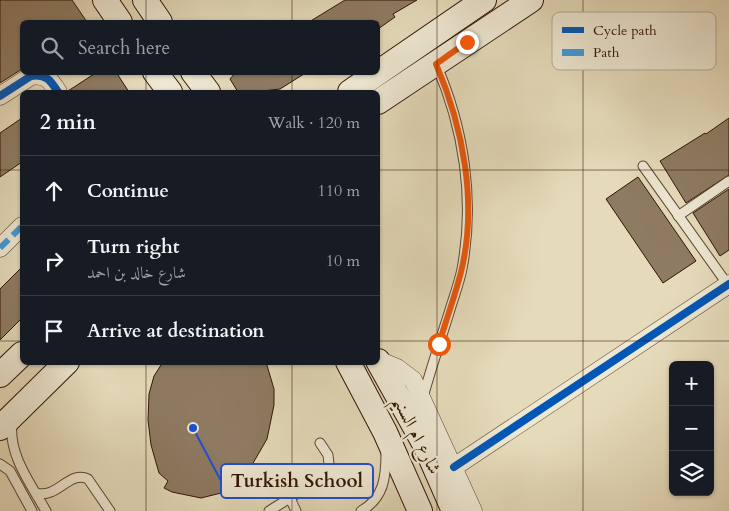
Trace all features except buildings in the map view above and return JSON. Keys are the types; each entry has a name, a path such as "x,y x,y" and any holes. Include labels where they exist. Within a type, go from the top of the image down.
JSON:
{"main road":[{"path":"105,0 119,20"},
{"path":"145,0 159,20"},
{"path":"380,71 484,0"},
{"path":"380,101 531,0"},
{"path":"157,75 168,90"},
{"path":"195,75 206,90"},
{"path":"353,90 375,75"},
{"path":"0,375 20,356"},
{"name":"شارع ام السنيم","path":"380,364 425,445 454,511"},
{"path":"6,422 64,365"},
{"name":"شارع ام السنيم","path":"350,365 385,432 420,511"}],"street":[{"path":"0,96 31,76 36,75"},
{"path":"41,75 50,80 57,90"},
{"path":"0,248 20,228"},
{"path":"454,467 728,284"},
{"path":"380,361 397,368 413,380 473,511"}],"lane":[{"path":"422,399 461,272 467,236 467,189 463,153 447,93 436,64"},
{"path":"643,166 728,284"},
{"path":"678,216 729,181"},
{"path":"6,422 11,429 15,455 46,511"},
{"path":"361,511 375,501 386,474 385,432"},
{"path":"269,511 324,476 327,472 329,464 328,455 320,443"},
{"path":"0,464 10,471 32,511"},
{"path":"36,493 50,493 71,479 85,477 110,511"},
{"path":"290,498 296,511"}],"marked path":[{"path":"0,248 20,228"}],"cycle path":[{"path":"0,96 31,76 36,75"},
{"path":"36,75 47,79 57,90"},
{"path":"454,467 729,284"}],"place":[{"name":"Turkish School","path":"193,428"}],"route":[{"path":"439,344 461,272 467,236 467,189 463,153 454,116 445,85 436,64 467,42"}]}
